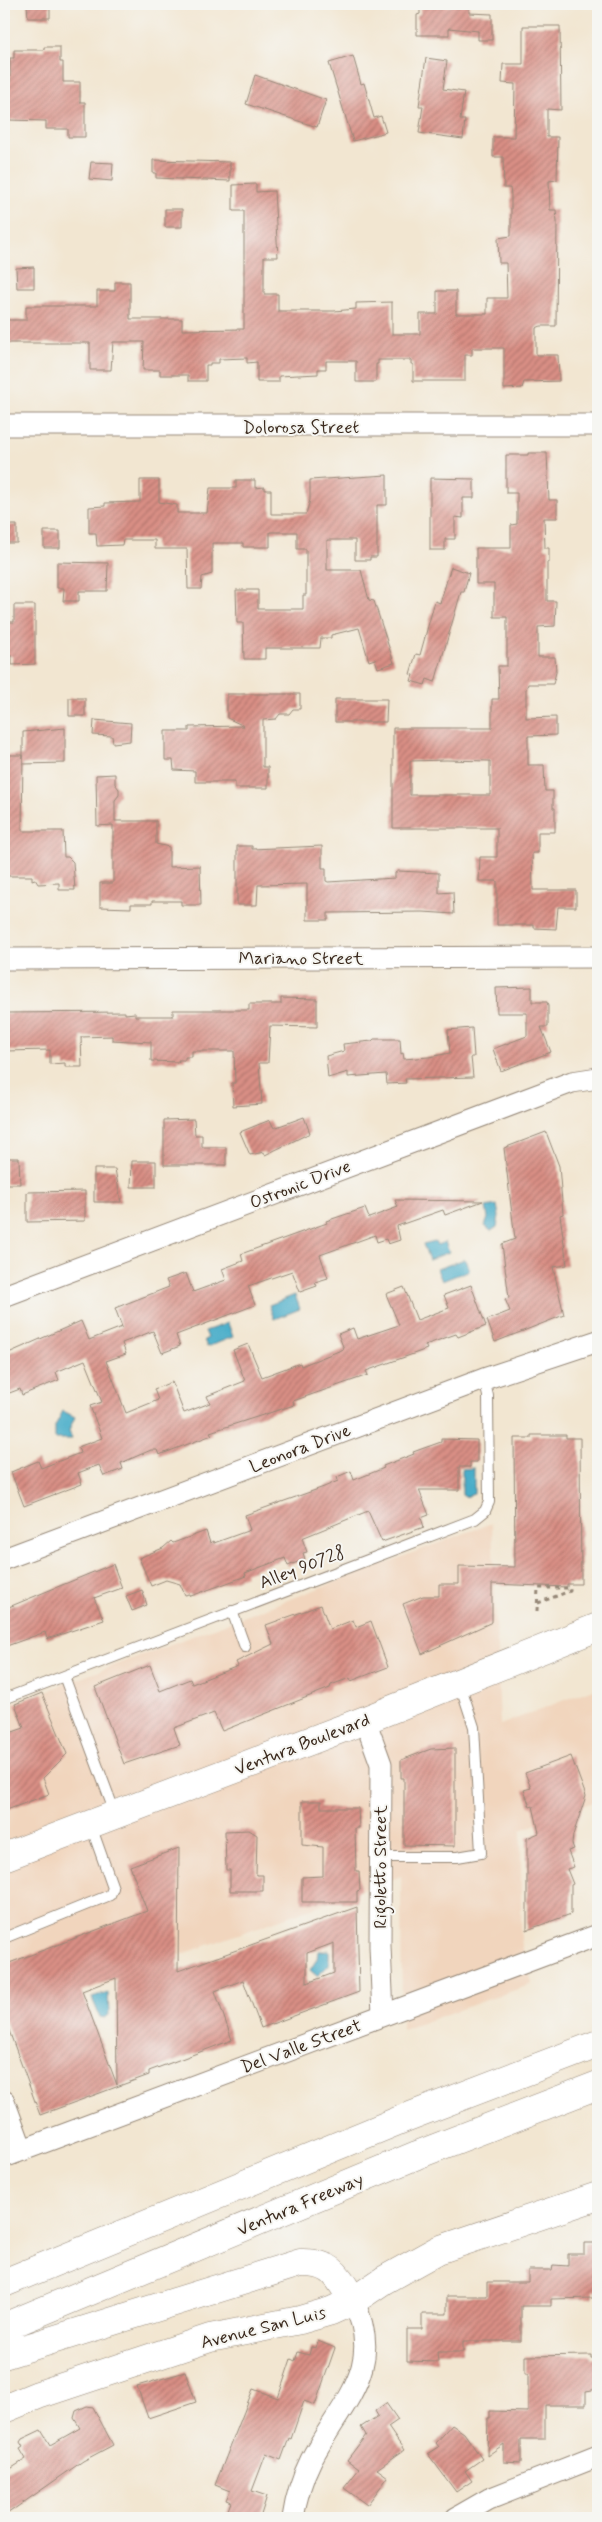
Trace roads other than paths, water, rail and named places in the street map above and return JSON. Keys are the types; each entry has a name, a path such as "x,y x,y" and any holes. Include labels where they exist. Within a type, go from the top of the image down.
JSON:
{"main road":[{"name":"Ventura Boulevard","path":"4,1857 365,1720 598,1627"},
{"path":"4,2283 405,2118 596,2045"},
{"name":"Ventura Freeway","path":"4,2327 417,2154 595,2087"},
{"name":"Avenue San Luis","path":"4,2409 38,2395 210,2338 300,2320 331,2311 353,2301 408,2266 438,2250 598,2196"},
{"path":"4,2354 300,2263 318,2263 334,2271 353,2301"}],"street":[{"name":"Dolorosa Street","path":"4,425 598,425"},
{"name":"Mariano Street","path":"4,959 598,957"},
{"name":"Ostronic Drive","path":"4,1296 572,1082 598,1078"},
{"name":"Leonora Drive","path":"4,1559 484,1379 598,1341"},
{"name":"Rigoletto Street","path":"365,1720 380,1764 380,1946 383,2015"},
{"name":"Del Valle Street","path":"13,2154 598,1935"},
{"path":"4,2101 13,2154"},
{"path":"293,2518 300,2487 311,2461 356,2386 363,2367 365,2345 363,2320 353,2301"},
{"path":"456,2518 489,2499 598,2456"}],"lane":[{"name":"Alley 90728","path":"4,1699 475,1519 485,1511 489,1502 488,1396 484,1379"},
{"path":"232,1611 245,1647"},
{"path":"64,1676 116,1814"},
{"path":"381,1857 457,1857 481,1853 474,1727 460,1683"},
{"path":"4,1938 110,1895 113,1888 91,1824"}],"water":[{"path":"497,1205 499,1216 497,1227 491,1231 485,1226 488,1218 486,1207"},
{"path":"435,1241 437,1245 445,1242 449,1252 429,1260 423,1244"},
{"path":"465,1259 470,1270 442,1281 437,1269"},
{"path":"295,1295 300,1309 274,1319 269,1305"},
{"path":"228,1323 233,1337 207,1347 204,1340 208,1338 205,1331"},
{"path":"63,1411 75,1417 69,1430 72,1439 55,1439 55,1426"},
{"path":"474,1468 474,1494 465,1497 462,1495 462,1469"},
{"path":"329,1950 329,1965 317,1976 310,1970 317,1959 318,1951"},
{"path":"108,1993 109,2015 105,2018 100,2017 92,1998"}]}
